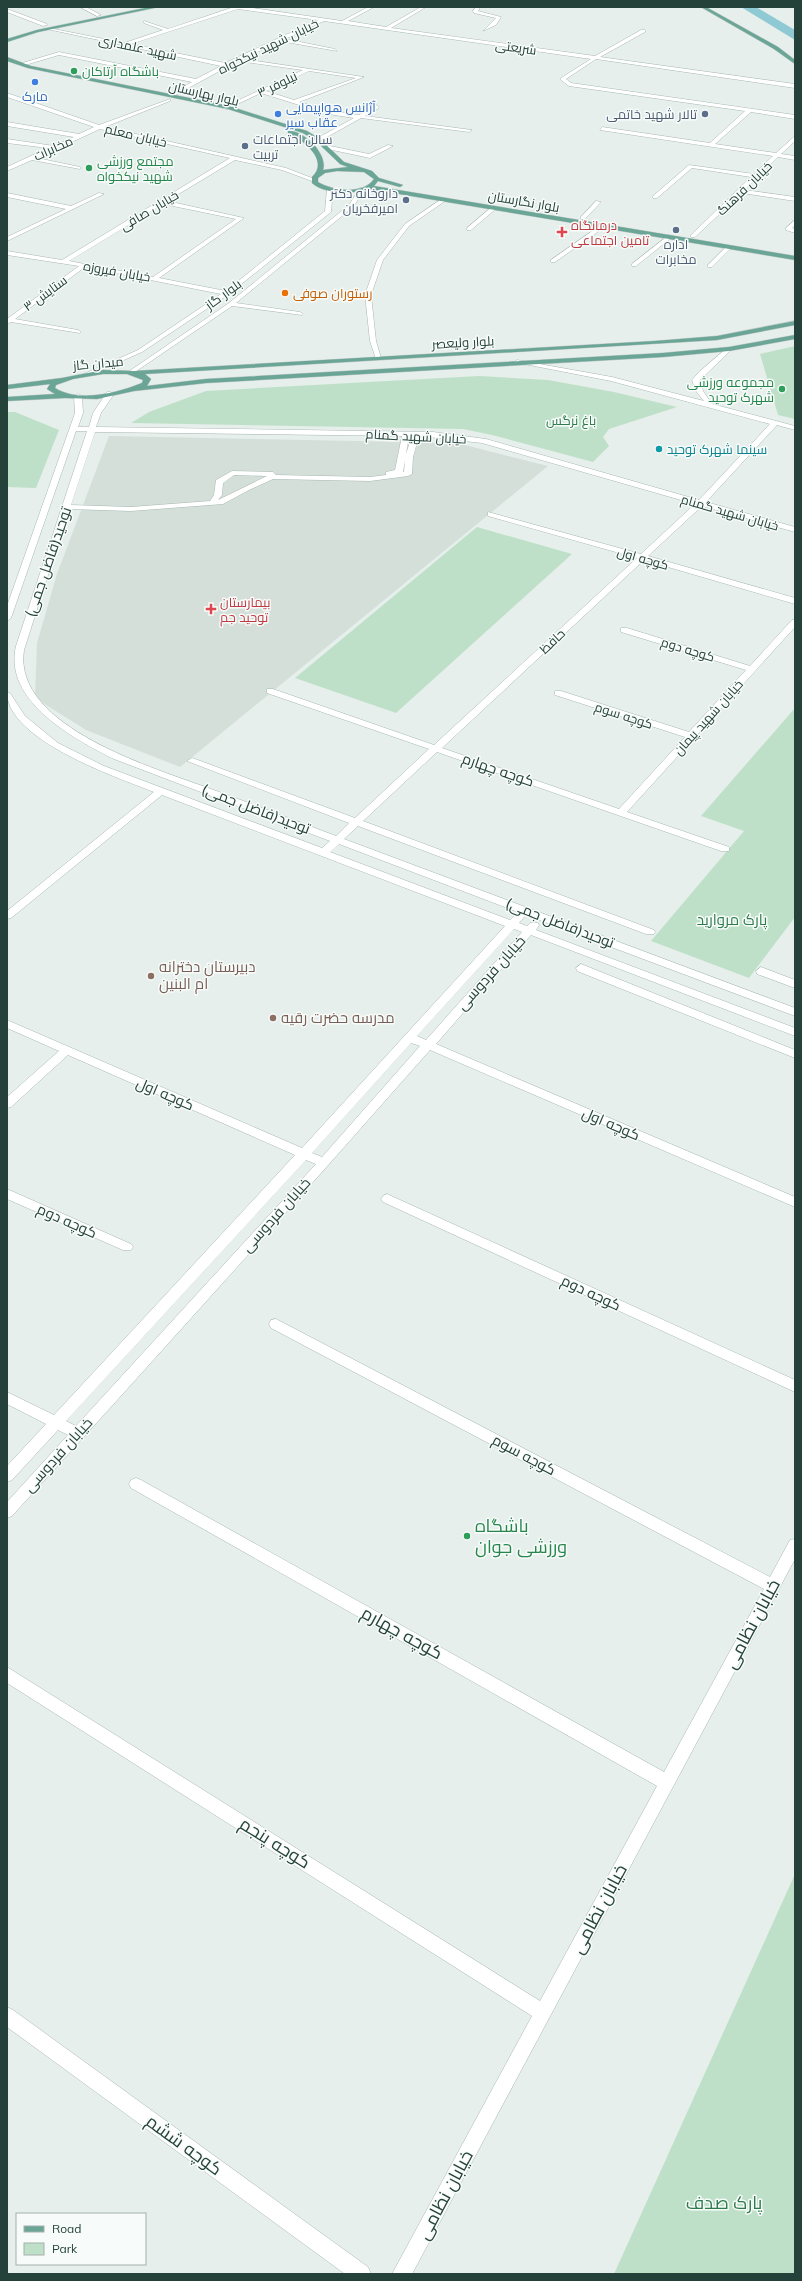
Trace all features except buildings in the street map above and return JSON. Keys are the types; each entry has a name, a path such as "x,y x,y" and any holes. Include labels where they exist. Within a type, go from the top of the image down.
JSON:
{"main road":[{"path":"7,41 47,27 142,7"},
{"path":"24,29 47,27 157,7"},
{"path":"703,7 776,48 795,62"},
{"path":"715,7 760,32 795,55"},
{"path":"7,38 13,38"},
{"name":"بلوار بهارستان","path":"7,60 222,111 296,134 317,152 321,165"},
{"name":"بلوار بهارستان","path":"7,66 225,108 305,132 318,140 342,163 361,170"},
{"path":"330,189 318,185 314,180 321,165 335,166 342,163"},
{"path":"318,174 337,169 361,170"},
{"name":"بلوار نگارستان","path":"361,170 373,174 377,179 414,189 795,254"},
{"path":"365,188 373,185 377,179"},
{"name":"بلوار نگارستان","path":"330,189 365,188 445,199 795,258"},
{"name":"بلوار ولیعصر","path":"130,372 671,342 717,338 795,323"},
{"name":"بلوار ولیعصر","path":"136,389 206,381 517,362 663,355 729,349 795,337"},
{"name":"میدان گاز","path":"130,372 142,375 147,379 145,384 136,389 110,394 78,396 56,394 51,389 53,384 88,374 130,372"},
{"path":"7,387 63,380"},
{"path":"7,387 16,392 15,395 7,399"},
{"path":"7,399 67,396"}],"street":[{"path":"82,7 99,15"},
{"path":"125,44 238,7"},
{"name":"شریعتی","path":"238,7 795,86"},
{"path":"343,22 372,7"},
{"path":"387,28 424,7"},
{"path":"478,7 475,11 476,12 499,17 494,24 484,30"},
{"name":"شهید علمداری","path":"7,10 47,27 226,65"},
{"name":"خیابان شهید نیکخواه","path":"169,98 226,65 324,19"},
{"path":"146,22 167,30"},
{"path":"643,30 563,79 569,84 795,117"},
{"path":"281,40 335,50"},
{"path":"143,48 157,42"},
{"path":"22,64 59,54 197,81"},
{"path":"237,60 361,77 293,102"},
{"name":"نیلوفر ۳","path":"225,108 308,70"},
{"path":"262,92 330,113 358,118 469,130"},
{"name":"خیابان معلم","path":"7,95 99,127 284,169 314,180"},
{"name":"مخابرات","path":"7,169 53,147 169,98"},
{"path":"318,140 377,108"},
{"path":"710,146 750,110"},
{"path":"7,124 80,136"},
{"path":"602,129 795,158"},
{"name":"خیابان فرهنگ","path":"693,236 742,191 795,138"},
{"path":"7,142 53,147"},
{"path":"325,148 370,156 390,146"},
{"path":"31,158 78,168"},
{"name":"خیابان صافی","path":"63,262 234,158"},
{"path":"655,197 691,166 757,176"},
{"name":"بلوار گاز","path":"130,372 231,304 351,206 365,188"},
{"path":"330,189 336,204 351,206"},
{"path":"742,191 795,199"},
{"path":"7,239 101,194"},
{"path":"7,195 72,208"},
{"path":"7,202 18,197"},
{"path":"378,358 373,341 368,295 380,260 407,225 445,199"},
{"path":"155,278 241,218 162,202"},
{"path":"583,218 598,202"},
{"name":"بلوار گاز","path":"88,374 140,351 227,293 336,204"},
{"path":"469,229 495,207"},
{"path":"795,222 788,229 795,230"},
{"path":"553,261 603,226"},
{"path":"634,265 669,237"},
{"path":"710,266 729,247"},
{"name":"خیابان فیروزه","path":"7,253 84,265 227,293"},
{"name":"ستایش ۳","path":"8,318 16,314 84,265"},
{"path":"231,304 300,314"},
{"path":"8,318 78,332"},
{"path":"709,403 700,391 696,380 701,373 729,349"},
{"path":"129,356 129,360 136,362 148,360"},
{"path":"517,362 612,379 709,403 795,428"},
{"name":"توحید(فاضل جمی)","path":"7,618 45,538 68,507 97,413 110,394"},
{"name":"توحید(فاضل جمی)","path":"78,396 79,413 73,429 45,538 27,624 19,653 24,682 43,710 74,736 117,757 795,1012"},
{"name":"حافظ","path":"323,853 700,504 775,423"},
{"name":"خیابان شهید گمنام","path":"73,429 416,434 458,436 483,441 795,530"},
{"path":"213,502 218,495 219,482 232,473 383,475 399,472 406,434"},
{"path":"68,507 131,509 223,502 246,488 272,477 370,479 408,474 409,457 416,434"},
{"name":"کوچه اول","path":"491,514 795,601"},
{"name":"خیابان شهید پیمان","path":"621,813 795,622"},
{"name":"کوچه دوم","path":"624,630 752,669"},
{"name":"کوچه چهارم","path":"270,690 725,849"},
{"name":"کوچه سوم","path":"558,693 691,736"},
{"name":"توحید(فاضل جمی)","path":"7,695 21,718 55,746 101,768 795,1032"},
{"path":"192,761 358,821 650,932"},
{"path":"7,916 161,791"},
{"name":"خیابان فردوسی","path":"7,1476 304,1154 525,910"},
{"name":"خیابان فردوسی","path":"7,1512 324,1162 542,916"},
{"path":"581,968 795,1054"},
{"path":"761,971 795,984"},
{"name":"کوچه اول","path":"7,1024 66,1051 324,1162"},
{"name":"کوچه اول","path":"409,1037 426,1046 795,1202"},
{"path":"7,1104 66,1051"},
{"name":"کوچه دوم","path":"7,1194 127,1247"},
{"name":"کوچه دوم","path":"387,1199 795,1386"},
{"name":"کوچه سوم","path":"276,1324 773,1586"},
{"path":"7,1398 78,1434"},
{"name":"کوچه چهارم","path":"136,1484 667,1783"},
{"name":"خیابان نظامی","path":"402,2274 795,1545"},
{"name":"کوچه پنجم","path":"7,1674 543,2013"},
{"name":"کوچه ششم","path":"7,2016 361,2274"}],"shaded area":[{"name":"بیمارستان توحید جم","path":"109,436 457,443 548,466 180,767 86,730 35,698 37,643 57,574"}],"green space":[{"name":"مجموعه ورزشی شهرک توحید","path":"795,346 795,419 778,415 760,354"},
{"name":"باغ نرگس","path":"479,376 548,380 614,392 677,407 609,429 603,437 609,446 593,462 492,435 463,429 131,423 149,412 206,391"},
{"path":"7,412 15,412 59,430 36,488 7,487"},
{"path":"477,527 572,554 396,713 295,678"},
{"name":"پارک مروارید","path":"795,708 795,917 749,978 651,941 744,831 701,816"},
{"name":"پارک صدف","path":"795,1874 795,2274 614,2274"}],"waterway":[{"path":"747,7 795,36"}],"place":[{"name":"باشگاه آرتاکان","path":"74,71"},
{"name":"مارک","path":"35,82"},
{"name":"آژانس هواپیمایی عقاب سیر","path":"278,114"},
{"name":"تالار شهید خاتمی","path":"705,114"},
{"name":"سالن اجتماعات تربیت","path":"245,146"},
{"name":"مجتمع ورزشی شهید نیکخواه","path":"89,168"},
{"name":"داروخانه دکتر امیرفخریان","path":"406,200"},
{"name":"اداره مخابرات","path":"676,230"},
{"name":"درمانگاه تامین اجتماعی","path":"562,232"},
{"name":"رستوران صوفی","path":"285,293"},
{"name":"مجموعه ورزشی شهرک توحید","path":"782,389"},
{"name":"سینما شهرک توحید","path":"659,449"},
{"name":"بیمارستان توحید جم","path":"211,609"},
{"name":"دبیرستان دخترانه ام البنین","path":"151,976"},
{"name":"مدرسه حضرت رقیه","path":"273,1018"},
{"name":"باشگاه ورزشی جوان","path":"467,1536"}]}
